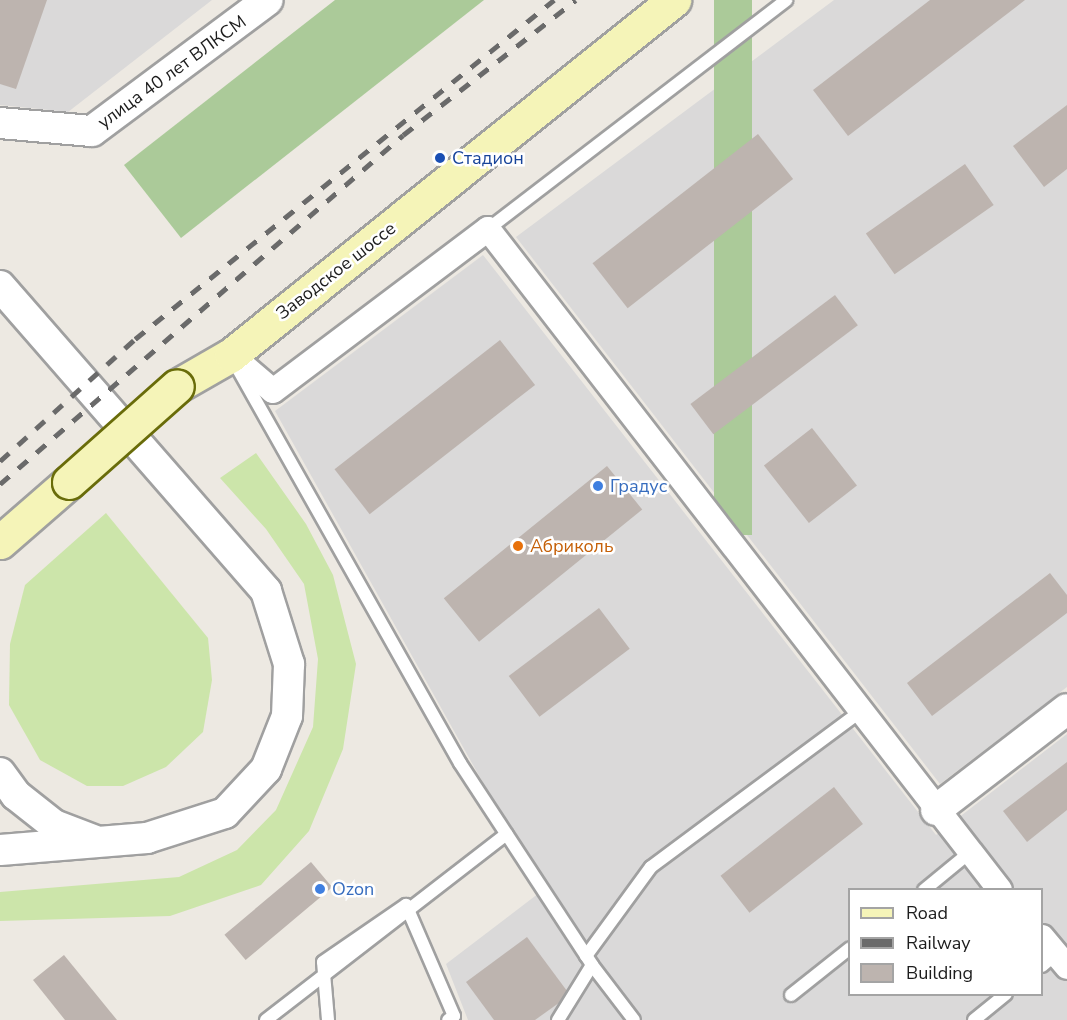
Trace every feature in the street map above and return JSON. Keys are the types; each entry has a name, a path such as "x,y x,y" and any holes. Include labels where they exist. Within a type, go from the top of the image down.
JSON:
{"main road":[{"name":"Заводское шоссе","path":"0,542 177,386 231,355 674,0"}],"street":[{"name":"улица 40 лет ВЛКСМ","path":"0,123 92,131 268,0"},
{"path":"231,355 273,391 488,229 998,888"},
{"path":"0,286 266,591 289,664 287,716 266,769 225,813 181,831 101,843 0,850"},
{"path":"936,810 1067,709"},
{"path":"0,773 16,795 54,825 101,843"}],"lane":[{"path":"488,229 786,0"},
{"path":"231,355 263,422 507,834 589,961 633,1020"},
{"path":"558,1020 589,961 651,867 860,712"},
{"path":"266,1020 409,915 507,834"},
{"path":"926,888 969,853"},
{"path":"328,1020 323,962 406,905 454,1016 448,1020"},
{"path":"791,995 848,949"},
{"path":"974,1020 1004,996"}],"shaded area":[{"path":"0,0 212,0 68,112 0,105"},
{"path":"834,0 1067,0 1067,687 940,784 516,237"},
{"path":"483,255 936,835 1067,734 1067,1020 468,1020 446,964 543,890 275,411"}],"green space":[{"path":"335,0 484,0 181,238 124,165"},
{"path":"714,0 752,0 752,535 714,535"},
{"path":"256,453 306,524 333,575 356,664 343,749 309,831 261,885 170,916 0,921 0,892 179,877 237,850 276,810 313,727 318,659 304,584 266,529 220,478"},
{"path":"106,513 208,638 212,680 203,732 166,767 123,786 87,786 40,760 9,705 10,644 25,585"}],"building":[{"path":"0,0 47,0 16,89 0,84"},
{"path":"930,0 1025,0 848,136 813,90"},
{"path":"1067,105 1067,169 1044,187 1013,146"},
{"path":"758,134 793,179 628,308 593,263"},
{"path":"965,164 994,205 895,274 866,233"},
{"path":"835,295 858,325 713,434 690,404"},
{"path":"500,340 535,385 370,514 335,469"},
{"path":"812,428 857,486 809,523 764,466"},
{"path":"607,466 642,510 479,642 444,598"},
{"path":"1050,573 1067,595 1067,613 932,716 907,683"},
{"path":"599,608 630,649 539,717 509,676"},
{"path":"1067,762 1067,810 1027,842 1003,811"},
{"path":"834,787 863,824 749,913 721,876"},
{"path":"311,862 332,887 246,960 224,935"},
{"path":"527,937 570,995 535,1020 494,1020 466,982"},
{"path":"64,955 117,1020 65,1020 33,980"}],"railway":[{"path":"0,461 135,339 554,0"},
{"path":"0,484 403,135 576,0"}],"place":[{"name":"Стадион","path":"440,158"},
{"name":"Градус","path":"598,486"},
{"name":"Абриколь","path":"518,546"},
{"name":"Ozon","path":"320,889"}]}
